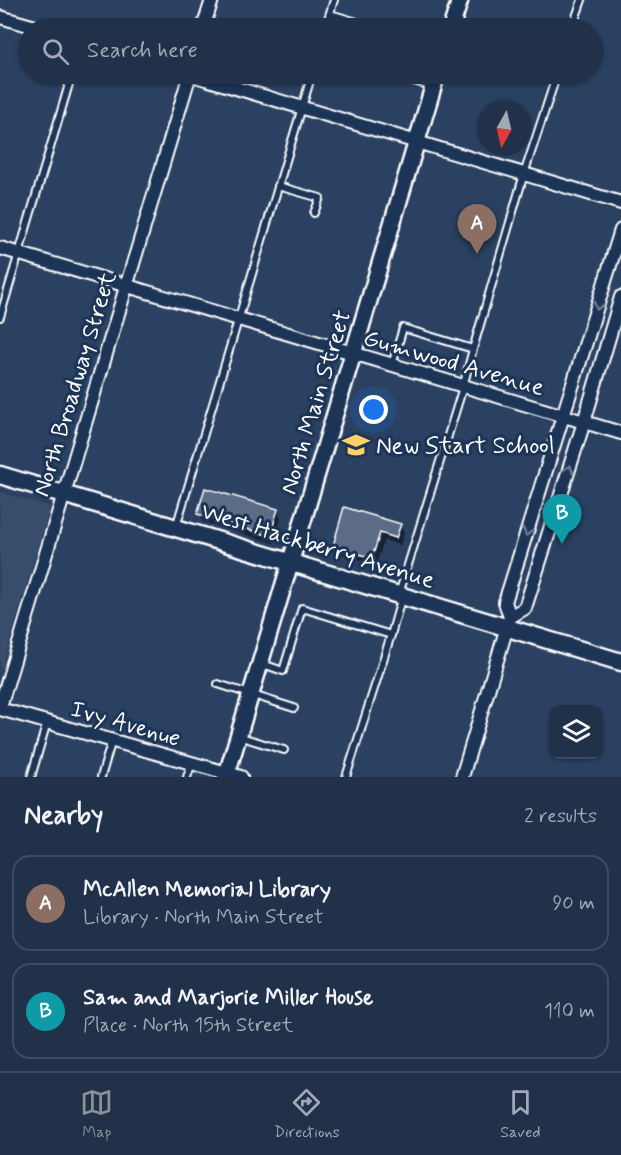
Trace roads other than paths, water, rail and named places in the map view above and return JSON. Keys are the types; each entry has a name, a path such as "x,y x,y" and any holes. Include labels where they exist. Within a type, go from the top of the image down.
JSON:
{"main road":[{"name":"West Hackberry Avenue","path":"0,475 401,595 508,622 620,659"}],"street":[{"path":"206,18 212,0"},
{"path":"454,18 460,0"},
{"path":"0,17 18,22"},
{"name":"North Broadway Street","path":"0,708 187,84"},
{"path":"224,84 621,203"},
{"name":"North Main Street","path":"231,776 238,736 434,84"},
{"path":"462,777 508,622 505,602 621,230"},
{"name":"Gumwood Avenue","path":"0,248 621,433"},
{"path":"508,622 525,608 621,297"},
{"name":"Ivy Avenue","path":"0,708 231,776"}],"lane":[{"path":"329,18 334,0"},
{"path":"576,18 582,0"},
{"path":"330,14 343,18"},
{"path":"0,317 69,84"},
{"path":"176,527 309,84"},
{"path":"346,777 391,635 524,174 554,84"},
{"path":"278,186 320,198 315,213"},
{"path":"392,365 403,328 472,350"},
{"path":"260,663 283,670 302,608 391,635"},
{"path":"218,684 294,708"},
{"path":"31,777 47,722"},
{"path":"238,736 284,750"},
{"path":"101,777 112,740"},
{"path":"188,777 192,763"}],"place":[{"name":"McAllen Memorial Library","path":"477,254"},
{"name":"New Start School","path":"356,445"},
{"name":"Sam and Marjorie Miller House","path":"562,544"}]}
